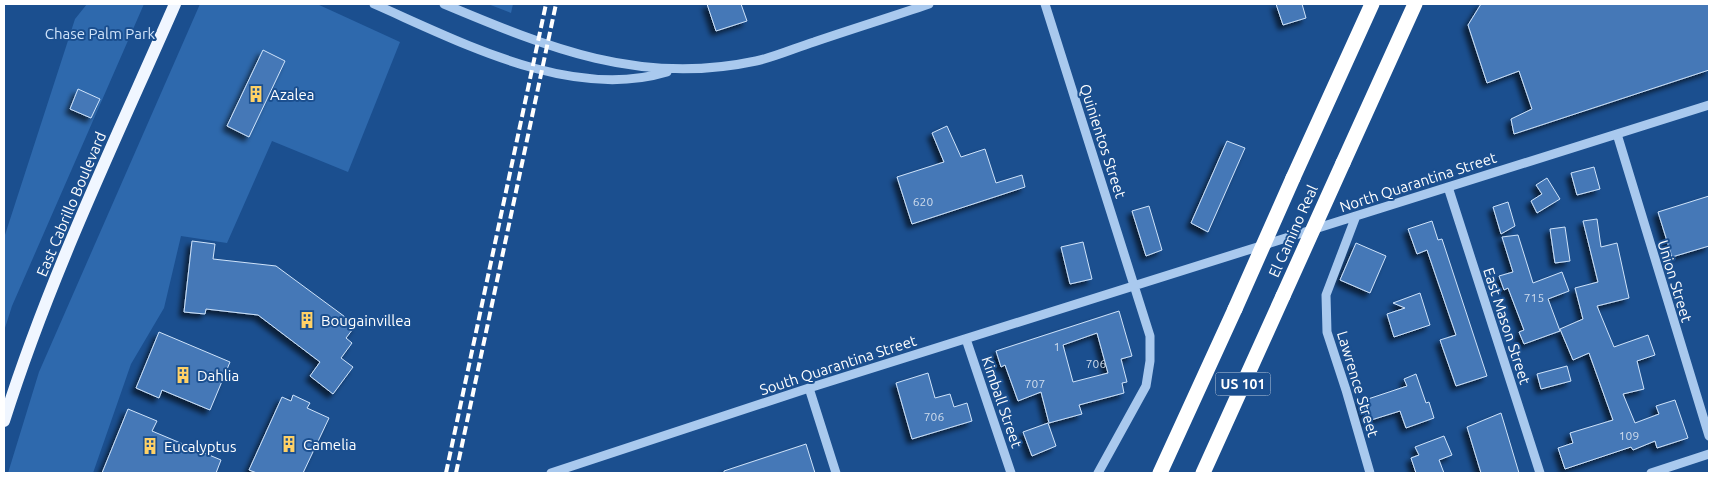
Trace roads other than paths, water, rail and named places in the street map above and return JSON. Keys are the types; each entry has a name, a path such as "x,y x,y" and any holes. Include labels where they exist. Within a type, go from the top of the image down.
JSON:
{"highway":[{"name":"El Camino Real","path":"1160,473 1372,4"},
{"name":"El Camino Real","path":"1203,473 1415,4"}],"main road":[{"name":"East Cabrillo Boulevard","path":"4,420 30,344 71,242 176,4"}],"street":[{"path":"374,4 476,47 542,70 587,78 645,78 672,70 758,60 929,4"},
{"path":"444,4 506,30 576,55 629,66 672,70"},
{"name":"Quinientos Street","path":"1045,4 1150,336 1150,362 1146,386 1098,473"},
{"name":"North Quarantina Street","path":"1135,286 1709,104"},
{"name":"Union Street","path":"1617,134 1709,436"},
{"name":"East Mason Street","path":"1448,187 1540,473"},
{"name":"Lawrence Street","path":"1356,216 1326,295 1327,332 1370,473"},
{"name":"South Quarantina Street","path":"551,473 809,388 1135,286"},
{"name":"Kimball Street","path":"966,339 1011,473"},
{"path":"809,388 836,473"},
{"path":"1651,473 1709,454"}],"railway":[{"path":"446,473 546,4"},
{"path":"456,473 556,4"}],"place":[{"name":"Azalea","path":"256,94"},
{"name":"Bougainvillea","path":"307,320"},
{"name":"Dahlia","path":"183,375"},
{"name":"Camelia","path":"289,444"},
{"name":"Eucalyptus","path":"150,446"}],"park label":[{"name":"Chase Palm Park","path":"100,33"}]}
